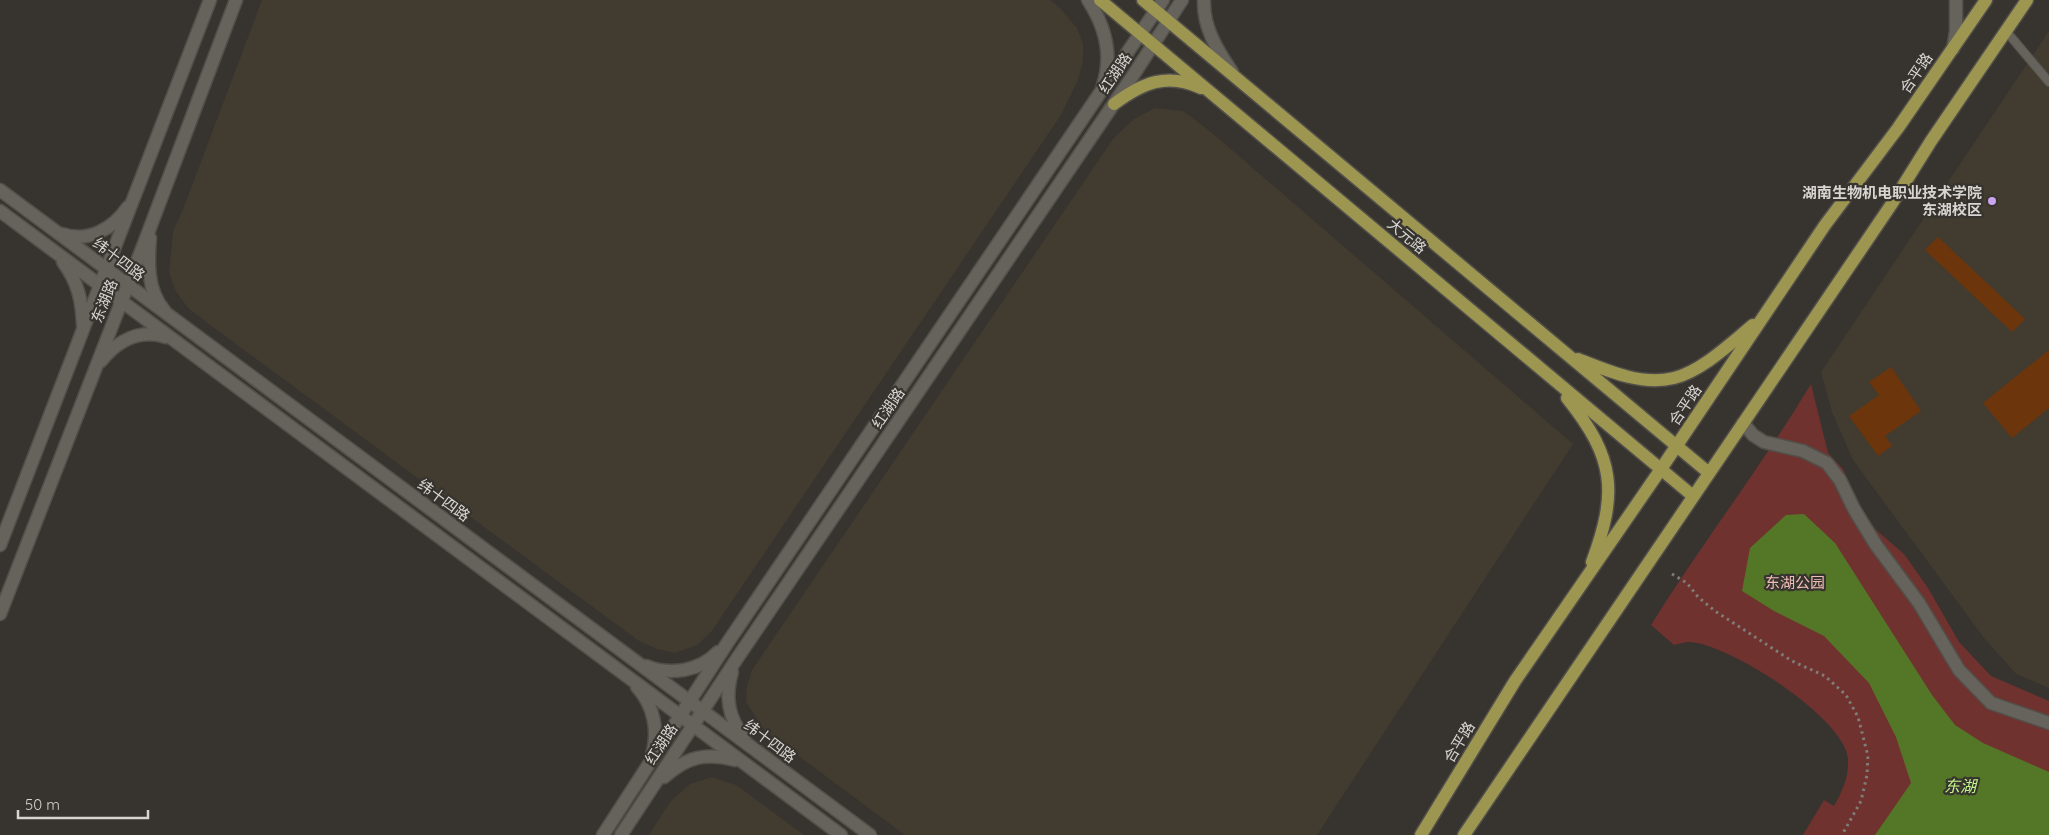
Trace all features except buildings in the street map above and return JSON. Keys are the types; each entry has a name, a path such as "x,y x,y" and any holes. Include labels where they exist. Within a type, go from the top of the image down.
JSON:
{"main road":[{"name":"东湖路","path":"0,545 210,0"},
{"name":"东湖路","path":"0,614 152,224 236,0"},
{"path":"1088,0 1104,30 1107,47 1108,65 1099,96"},
{"name":"大元路","path":"1100,0 1694,496"},
{"name":"大元路","path":"1143,0 1159,5 1168,21 1709,473"},
{"name":"红湖路","path":"621,835 702,710 1114,104 1182,0"},
{"path":"1204,0 1203,9 1208,29 1224,61 1236,78"},
{"path":"1953,49 1956,30 1956,0"},
{"name":"合平路","path":"1420,835 1516,681 1662,470 1825,225 1898,128 1986,0"},
{"path":"1464,835 1891,205 1936,134 2027,0"},
{"name":"红湖路","path":"603,835 728,642 1159,5"},
{"path":"1114,104 1132,91 1164,80 1180,81 1195,85 1210,93"},
{"name":"纬十四路","path":"0,190 870,835"},
{"path":"56,231 70,236 92,235 104,230 116,221 135,196"},
{"path":"0,211 842,835"},
{"path":"152,224 149,258 152,288 159,303 175,320"},
{"path":"50,248 71,273 77,285 81,297 83,331"},
{"path":"1567,354 1624,376 1651,380 1674,378 1698,367 1763,318"},
{"path":"95,368 106,355 130,336 156,334 169,338"},
{"path":"1550,377 1579,412 1595,437 1605,459 1608,485 1607,515 1585,580"},
{"path":"1743,423 1754,435 1764,442 1803,451 1827,463 1840,480 1854,509 1876,545 1919,603 1959,670 1991,703 2049,724"},
{"path":"637,663 666,671 683,670 698,666 713,657 728,642"},
{"path":"736,660 727,691 730,711 737,729 754,748"},
{"path":"625,675 641,692 655,724 654,746 648,767"},
{"path":"650,791 676,767 689,760 704,756 721,756 744,762"}],"lane":[{"path":"2006,31 2049,82"}],"path":[{"path":"1672,574 1687,583 1698,598 1715,611 1792,661 1825,676 1846,695 1858,717 1868,756 1867,775 1861,801 1842,835"}],"shaded area":[{"path":"262,0 1050,0 1061,9 1077,28 1083,44 1083,61 1078,80 1061,115 711,632 697,645 675,653 657,649 639,641 206,322 188,308 175,290 169,272 173,231 184,207"},
{"name":"湖南生物机电职业技术学院 东湖校区","path":"2049,31 2049,688 2016,674 1984,638 1853,460 1832,412 1821,372"},
{"path":"1155,108 1183,111 1211,132 1573,444 1317,835 905,835 765,731 746,702 747,686 752,670 1113,139 1134,119"},
{"path":"712,777 736,785 804,835 649,835 670,802 690,784"}],"green space":[{"name":"东湖公园","path":"1811,384 1828,453 1843,469 1858,503 1875,529 1904,554 1928,588 1959,642 1991,676 2049,701 2049,835 1803,835 1824,800 1834,806 1842,790 1846,778 1848,759 1842,742 1807,704 1756,669 1730,655 1707,646 1689,642 1674,645 1651,625"}],"water":[{"name":"东湖","path":"1804,514 1835,543 1932,695 1955,725 1983,743 2049,772 2049,835 1875,835 1911,783 1896,737 1869,683 1824,636 1774,611 1742,591 1750,548 1786,515"}],"place":[{"name":"湖南生物机电职业技术学院 东湖校区","path":"1992,201"}]}
